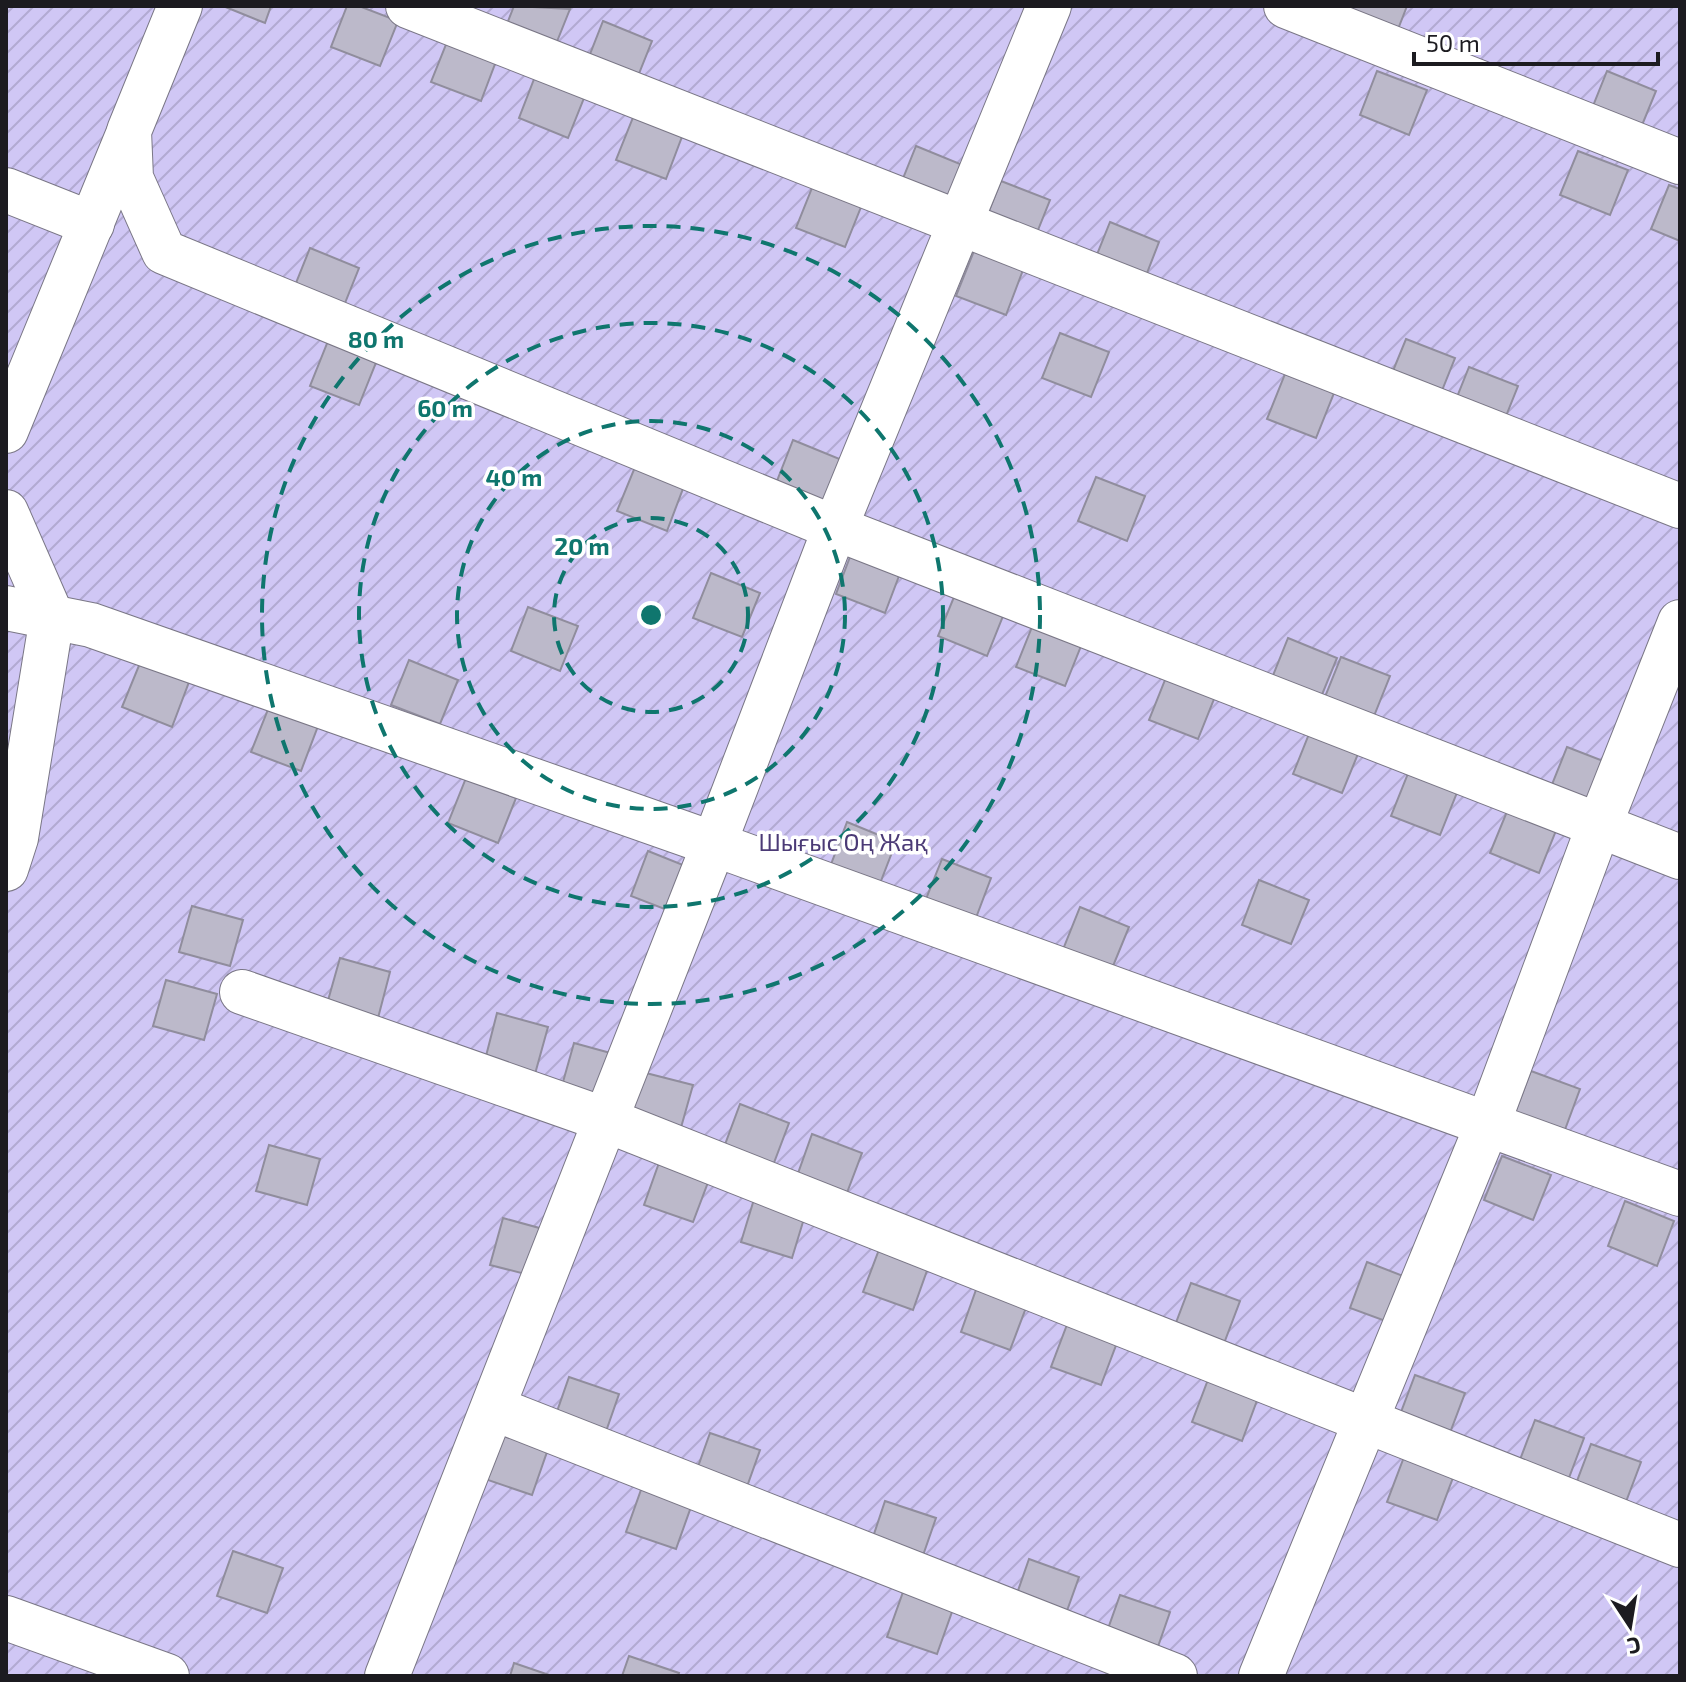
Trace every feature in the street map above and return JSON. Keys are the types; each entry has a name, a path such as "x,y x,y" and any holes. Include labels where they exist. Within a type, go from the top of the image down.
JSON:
{"street":[{"path":"6,431 180,6"},
{"path":"408,6 1680,506"},
{"path":"387,1676 835,528 1049,6"},
{"path":"1286,6 1680,162"},
{"path":"129,131 131,178 164,252 835,528 1680,857"},
{"path":"6,190 92,224"},
{"path":"6,512 52,617 16,838 6,869"},
{"path":"6,608 91,625 714,844 1680,1194"},
{"path":"1261,1676 1488,1123 1680,622"},
{"path":"242,992 606,1120 1680,1545"},
{"path":"493,1408 1175,1676"},
{"path":"6,1618 167,1676"}],"green space":[{"name":"Шығыс Оң Жақ","path":"6,6 1680,6 1680,1676 6,1676"}],"building":[{"path":"223,6 271,6 265,23"},
{"path":"347,6 359,6 398,21 380,66 331,47"},
{"path":"514,6 570,9 552,54 503,34"},
{"path":"1350,6 1407,6 1393,42 1344,23"},
{"path":"603,21 652,41 634,86 585,67"},
{"path":"449,37 498,56 481,101 431,82"},
{"path":"1377,71 1427,90 1409,135 1360,115"},
{"path":"1607,71 1656,91 1638,135 1589,116"},
{"path":"536,74 586,93 568,138 519,118"},
{"path":"634,115 683,134 666,179 616,160"},
{"path":"916,146 965,166 947,210 898,191"},
{"path":"1578,151 1628,170 1610,215 1560,195"},
{"path":"1001,181 1050,200 1032,245 983,226"},
{"path":"814,183 863,202 845,247 796,228"},
{"path":"1669,185 1680,189 1680,241 1651,229"},
{"path":"1110,222 1159,242 1142,286 1092,267"},
{"path":"310,248 359,268 341,313 292,293"},
{"path":"974,251 1023,270 1006,315 956,296"},
{"path":"1060,333 1109,352 1091,397 1042,378"},
{"path":"1406,339 1455,358 1437,403 1388,383"},
{"path":"328,341 377,360 359,405 310,386"},
{"path":"1469,367 1518,386 1500,431 1451,412"},
{"path":"1285,374 1334,393 1316,438 1267,419"},
{"path":"793,440 842,460 824,505 775,486"},
{"path":"635,467 684,486 667,531 617,511"},
{"path":"1096,477 1145,496 1127,541 1078,521"},
{"path":"853,549 902,568 885,613 836,594"},
{"path":"711,573 760,593 742,637 693,618"},
{"path":"956,592 1005,611 987,656 938,636"},
{"path":"528,607 578,626 560,671 511,651"},
{"path":"1034,622 1083,641 1065,686 1016,667"},
{"path":"1288,638 1337,658 1319,702 1270,683"},
{"path":"1341,657 1390,676 1372,721 1323,702"},
{"path":"409,660 458,680 440,724 391,705"},
{"path":"140,663 189,682 172,727 122,707"},
{"path":"1167,675 1216,694 1198,739 1149,720"},
{"path":"269,707 318,726 301,771 251,752"},
{"path":"1311,729 1360,749 1342,793 1293,774"},
{"path":"1567,747 1616,766 1598,811 1549,792"},
{"path":"1409,771 1458,790 1440,835 1391,816"},
{"path":"466,778 516,798 498,843 448,823"},
{"path":"1508,809 1557,828 1539,873 1490,853"},
{"path":"847,822 896,842 879,886 830,867"},
{"path":"648,851 698,871 680,915 631,896"},
{"path":"942,859 991,878 974,923 924,904"},
{"path":"1259,880 1309,900 1291,944 1242,925"},
{"path":"192,906 243,920 230,966 179,952"},
{"path":"1080,907 1129,927 1111,971 1062,952"},
{"path":"340,958 390,972 378,1018 327,1004"},
{"path":"166,980 217,994 204,1040 153,1026"},
{"path":"497,1013 548,1027 535,1074 485,1060"},
{"path":"574,1043 625,1057 612,1103 561,1089"},
{"path":"1531,1071 1580,1089 1563,1135 1514,1115"},
{"path":"642,1072 693,1085 680,1131 629,1117"},
{"path":"740,1104 789,1123 772,1168 723,1150"},
{"path":"812,1134 862,1153 845,1198 796,1179"},
{"path":"269,1145 320,1159 307,1205 256,1191"},
{"path":"1502,1156 1551,1175 1533,1220 1484,1200"},
{"path":"660,1160 710,1177 693,1222 644,1205"},
{"path":"755,1196 806,1212 792,1258 741,1242"},
{"path":"1625,1201 1674,1221 1657,1266 1608,1246"},
{"path":"503,1218 554,1232 541,1278 490,1265"},
{"path":"880,1247 929,1265 913,1310 863,1292"},
{"path":"1367,1262 1416,1281 1399,1326 1350,1308"},
{"path":"1191,1283 1240,1301 1223,1346 1174,1328"},
{"path":"977,1287 1027,1305 1010,1350 961,1332"},
{"path":"1068,1322 1118,1340 1101,1385 1051,1367"},
{"path":"1415,1375 1465,1393 1448,1438 1398,1420"},
{"path":"569,1377 619,1394 603,1440 553,1423"},
{"path":"1209,1377 1259,1395 1242,1441 1192,1422"},
{"path":"1535,1420 1584,1438 1567,1483 1518,1465"},
{"path":"498,1432 548,1449 532,1495 482,1478"},
{"path":"710,1433 760,1450 744,1495 694,1478"},
{"path":"1591,1444 1641,1462 1624,1507 1574,1489"},
{"path":"1404,1457 1454,1475 1437,1520 1387,1502"},
{"path":"642,1487 692,1504 676,1549 626,1532"},
{"path":"885,1501 936,1518 920,1564 870,1546"},
{"path":"233,1551 283,1568 267,1613 217,1596"},
{"path":"1029,1559 1079,1577 1063,1622 1013,1605"},
{"path":"903,1592 953,1609 937,1654 887,1637"},
{"path":"1120,1595 1170,1612 1154,1658 1104,1640"},
{"path":"629,1656 679,1673 678,1676 622,1676"},
{"path":"514,1663 552,1676 510,1676"}]}
